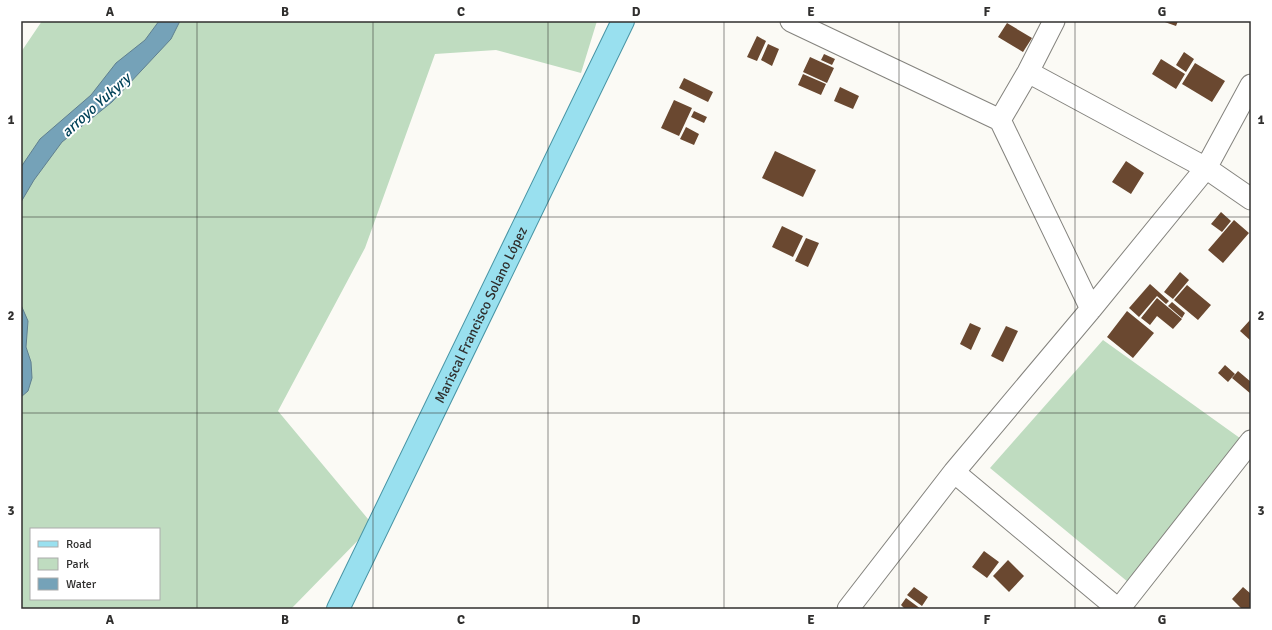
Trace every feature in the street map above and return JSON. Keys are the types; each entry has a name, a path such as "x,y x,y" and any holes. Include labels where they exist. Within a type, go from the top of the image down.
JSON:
{"main road":[{"name":"Mariscal Francisco Solano López","path":"338,609 623,21"}],"street":[{"path":"791,21 1000,120 1091,309"},
{"path":"1000,120 1028,72 1054,21"},
{"path":"1028,72 1206,168 1251,199"},
{"path":"848,609 954,472 1091,309 1206,168 1251,85"},
{"path":"954,472 1118,609 1251,441"}],"green space":[{"path":"42,21 597,21 581,73 496,50 435,54 365,248 278,411 373,525 291,609 21,609 21,52"},
{"path":"1103,340 1251,446 1128,582 990,468"}],"water":[{"name":"arroyo Yukyry","path":"159,21 180,21 171,39 112,102 62,142 34,180 21,202 21,167 40,139 91,95 116,63 145,40"},
{"path":"21,305 28,321 26,347 31,362 32,378 28,391 21,397"}],"building":[{"path":"1162,21 1178,21 1176,26"},
{"path":"1007,23 1032,38 1023,52 998,37"},
{"path":"757,36 766,41 757,61 747,57"},
{"path":"768,44 779,49 772,66 761,60"},
{"path":"1184,52 1194,59 1186,72 1176,65"},
{"path":"824,54 835,59 832,65 821,60"},
{"path":"810,57 834,68 827,83 803,72"},
{"path":"1161,59 1185,74 1176,89 1152,74"},
{"path":"1195,63 1225,81 1212,102 1182,84"},
{"path":"803,74 826,84 821,95 798,85"},
{"path":"684,78 713,92 708,102 679,88"},
{"path":"840,87 859,96 853,109 834,101"},
{"path":"674,100 692,108 679,136 661,128"},
{"path":"694,111 707,117 704,123 691,117"},
{"path":"686,127 699,134 694,145 680,139"},
{"path":"775,151 816,170 803,197 762,178"},
{"path":"1126,161 1144,173 1131,194 1112,182"},
{"path":"1221,212 1231,221 1222,232 1211,224"},
{"path":"1234,220 1249,233 1223,263 1208,250"},
{"path":"782,226 803,236 793,257 772,247"},
{"path":"806,238 819,243 808,267 795,261"},
{"path":"1180,272 1189,280 1173,299 1164,292"},
{"path":"1150,284 1169,301 1166,304 1157,296 1139,317 1129,308"},
{"path":"1187,285 1211,305 1198,320 1174,300"},
{"path":"1157,298 1182,319 1173,329 1157,316 1150,325 1141,318"},
{"path":"1172,302 1185,313 1182,318 1168,306"},
{"path":"1127,311 1154,333 1133,358 1107,337"},
{"path":"1250,320 1251,321 1251,341 1240,331"},
{"path":"970,323 981,328 971,350 960,344"},
{"path":"1006,326 1018,331 1003,362 991,356"},
{"path":"1225,365 1235,374 1228,382 1218,373"},
{"path":"1238,371 1251,382 1251,394 1232,378"},
{"path":"984,551 999,562 987,578 972,567"},
{"path":"1008,560 1024,576 1009,592 993,576"},
{"path":"914,587 928,597 922,606 907,595"},
{"path":"1243,587 1251,594 1251,609 1242,609 1232,599"},
{"path":"906,598 921,609 905,609 901,605"}]}
